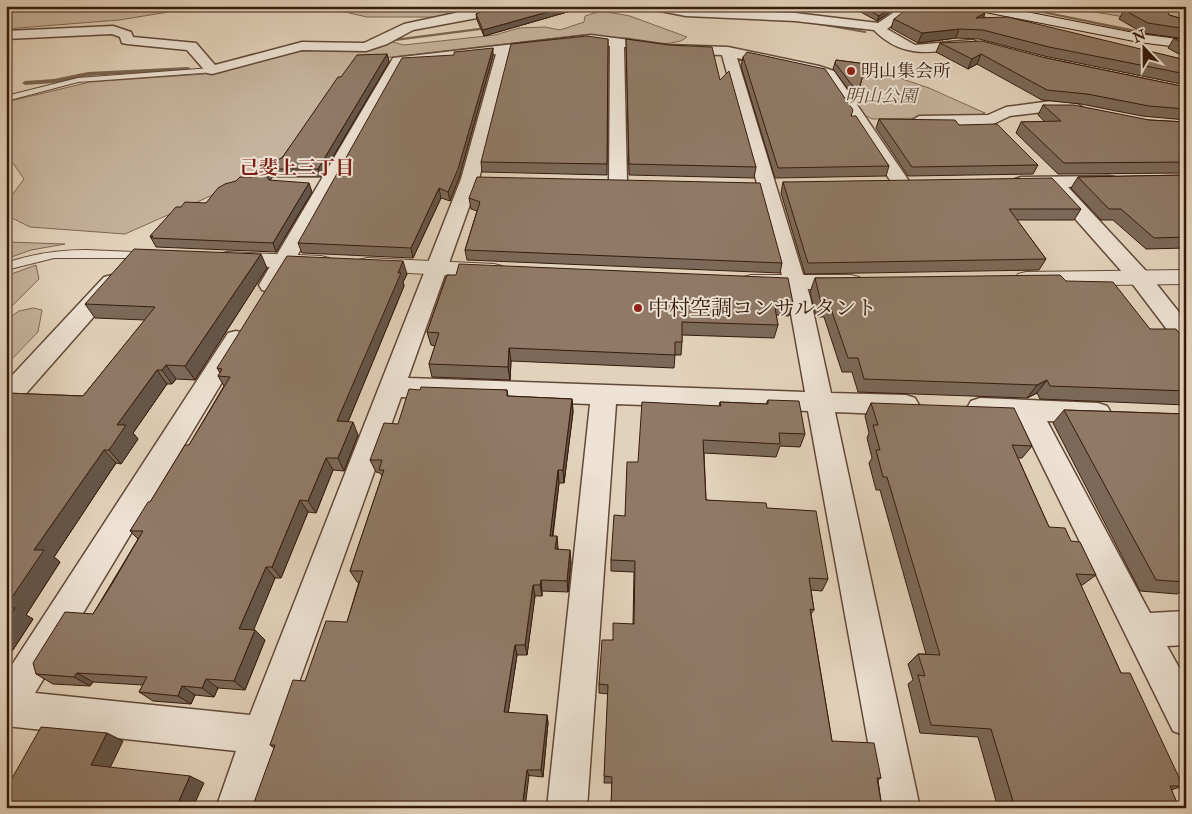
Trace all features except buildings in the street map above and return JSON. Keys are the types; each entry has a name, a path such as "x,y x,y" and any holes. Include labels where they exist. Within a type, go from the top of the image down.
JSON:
{"street":[{"path":"6,35 113,30 126,35 127,40 191,46 212,70 302,46 366,47 409,27 472,15 502,6"},
{"path":"654,6 686,12 796,17 878,27 886,25 911,6"},
{"path":"974,6 1139,38 1186,44"},
{"path":"878,27 884,33 913,49 956,44 984,46"},
{"path":"261,735 6,708 284,262 318,185 398,61 504,50 577,39 668,49 728,51 829,74 870,121 902,184"},
{"path":"617,42 618,182"},
{"path":"236,808 261,735 438,269 470,179 504,50"},
{"path":"728,51 795,284 900,808"},
{"path":"908,121 998,127 1006,112 1051,106 1094,112"},
{"path":"1033,162 1139,277 1186,338"},
{"path":"470,179 490,179"},
{"path":"598,181 638,182"},
{"path":"1006,183 1129,181"},
{"path":"6,399 145,256"},
{"path":"205,258 511,272"},
{"path":"1002,280 1186,277"},
{"path":"726,281 795,284 874,282"},
{"path":"392,387 929,406"},
{"path":"567,808 604,395"},
{"path":"959,407 1127,414"},
{"path":"1028,410 1186,718"},
{"path":"1142,630 1186,628"}],"lane":[{"path":"6,99 78,80 212,70"},
{"path":"6,267 26,259 60,253 145,256"}],"green space":[{"path":"6,6 488,6 447,17 367,17 332,9 240,7 187,9 119,20 6,29"},
{"path":"1135,6 1186,6 1186,21 1124,17 1089,11 1125,11"},
{"path":"601,11 630,16 687,37 681,41 665,44 628,38 581,35 358,61 303,155 125,234 30,227 6,215 6,203 24,179 6,153 6,102 90,82 205,74 231,69 253,60 294,50 351,50 389,41 404,45 495,35 519,28 545,27 560,30 584,22 585,16"},
{"name":"明山公園","path":"882,72 929,88 985,113 974,117 872,119 862,114 836,74 866,78 868,73"},
{"path":"6,242 65,244 31,250 6,259"},
{"path":"36,265 39,279 6,312 6,276"},
{"path":"33,308 42,310 38,332 6,365 6,320 19,311"}],"waterway":[{"path":"579,8 593,6"},
{"path":"990,7 1023,8 1153,34"},
{"path":"821,24 865,32"},
{"path":"396,39 494,27"},
{"path":"25,83 54,81 88,74 188,69"}],"place":[{"name":"明山集会所","path":"851,71"},
{"name":"中村空調コンサルタント","path":"638,308"}],"district":[{"name":"己斐上三丁目","path":"297,167"}]}
